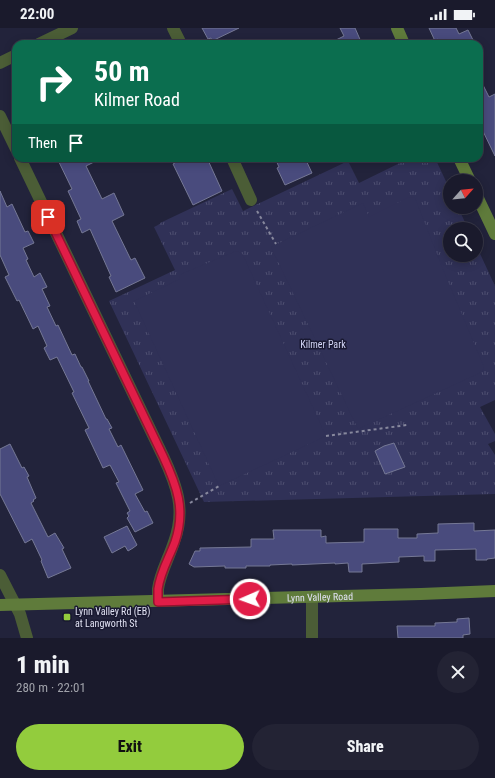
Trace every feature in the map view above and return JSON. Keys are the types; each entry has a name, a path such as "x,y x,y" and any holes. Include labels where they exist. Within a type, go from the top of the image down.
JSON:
{"street":[{"path":"47,40 72,28"},
{"path":"173,28 179,40"},
{"path":"397,28 402,40"},
{"path":"0,63 12,57"},
{"path":"0,116 12,141"},
{"path":"22,162 166,462 177,491 180,508 180,522 160,581 158,589 158,602"},
{"path":"234,162 250,200"},
{"path":"461,162 467,174"},
{"path":"483,209 495,234"},
{"path":"0,575 14,605 20,614 27,638"},
{"name":"Lynn Valley Road","path":"0,605 158,602 495,591"},
{"path":"312,597 312,638"}],"path":[{"path":"250,200 276,244"},
{"path":"326,436 407,425"},
{"path":"180,508 219,486"}],"green space":[{"name":"Kilmer Park","path":"348,162 359,183 402,162 437,162 443,175 443,214 461,214 465,222 443,222 443,262 483,262 483,260 495,286 495,400 480,407 495,434 495,441 488,444 495,455 495,494 204,502 109,301 175,270 154,227 160,223 232,189 243,211"},
{"path":"409,197 415,198 484,367 482,372 358,429 271,247 363,203 369,217"},
{"path":"236,251 242,253 326,436 219,486 134,301 180,279 179,275"}],"building":[{"path":"202,28 239,28 214,40 212,40 211,38 208,39"},
{"path":"340,28 355,28 360,40 336,40 344,36"},
{"path":"429,28 456,28 459,34 468,30 473,40 438,39 435,40"},
{"path":"483,85 489,97 495,94 495,156 483,131"},
{"path":"59,162 94,162 86,166 102,199 114,193 124,215 112,221 131,260 135,258 145,278 116,292 109,277 111,276 90,229 82,233 77,221 81,219 68,191 72,189"},
{"path":"209,162 222,191 193,205 173,164"},
{"path":"277,162 307,162 312,173 285,185 277,168 279,167"},
{"path":"0,191 7,207 12,204 25,232 28,231 34,243 23,248 28,259 26,260 34,277 40,273 47,287 42,289 50,306 47,307 56,326 58,325 72,355 75,354 82,367 106,419 112,428 109,429 118,447 121,445 143,490 135,494 145,512 147,511 153,523 135,532 127,518 129,516 127,513 130,511 116,483 119,482 110,465 103,468 85,430 89,428 57,357 50,360 44,348 47,346 38,326 33,329 19,300 17,301 5,277 9,275 0,255"},
{"path":"394,443 405,467 385,474 375,451"},
{"path":"10,444 22,468 24,467 29,476 27,477 36,498 31,503 48,537 55,533 64,548 62,549 71,568 48,578 41,561 42,560 32,539 25,543 0,494 0,449"},
{"path":"474,523 474,531 495,530 495,558 476,560 476,549 435,550 435,561 424,561 424,556 399,557 399,562 362,564 362,572 349,572 348,563 246,566 246,568 225,568 225,566 194,567 189,564 195,551 200,551 200,548 251,547 251,539 274,539 273,530 321,530 321,537 326,536 326,543 364,542 364,529 398,529 398,538 417,538 417,534 438,533 438,524"},
{"path":"127,526 137,545 128,551 125,546 112,553 104,537"},
{"path":"469,618 470,634 463,635 463,638 398,638 397,626 435,626 435,623 457,622 457,619"}],"place":[{"name":"Lynn Valley Rd (EB) at Langworth St","path":"67,617"}],"route":[{"path":"48,217 163,456 177,491 180,508 180,522 160,581 158,589 158,602 250,599"}]}
